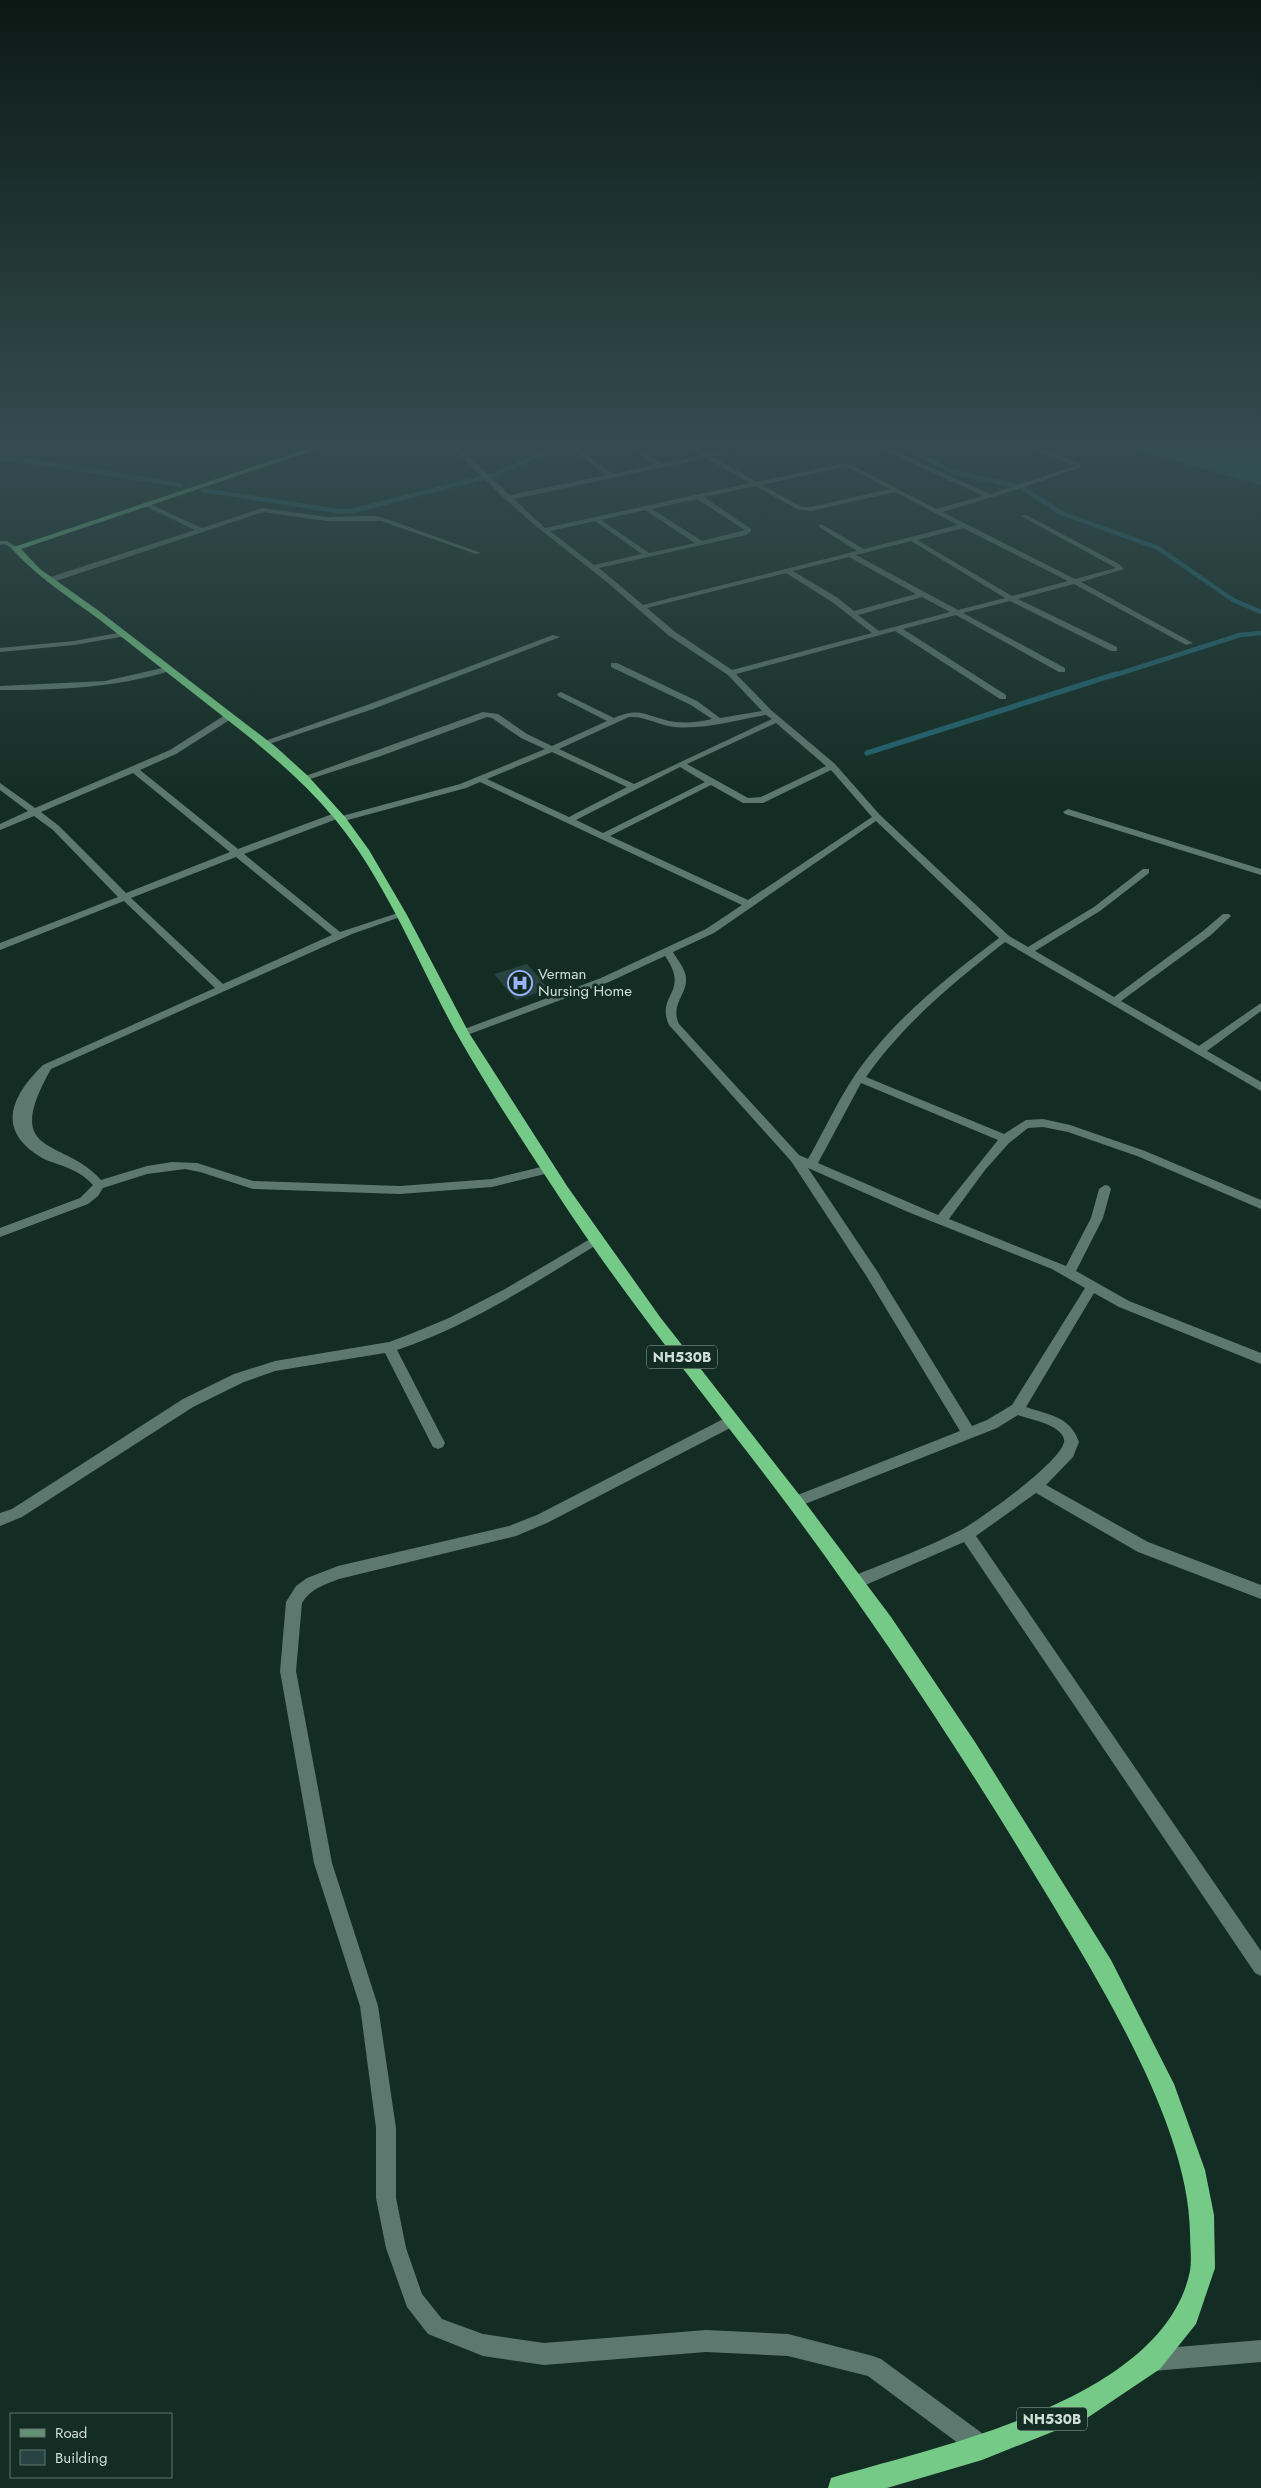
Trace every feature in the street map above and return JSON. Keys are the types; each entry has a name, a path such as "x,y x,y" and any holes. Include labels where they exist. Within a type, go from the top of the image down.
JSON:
{"highway":[{"name":"NH530B","path":"29,564 263,743 304,778 339,817 362,850 401,914 463,1033 549,1169 654,1321 795,1502 884,1623 1031,1848 1103,1968 1166,2092 1193,2170 1202,2215 1203,2268 1187,2315 1151,2360 1078,2408 982,2446 841,2488"}],"street":[{"path":"50,580 98,564"},
{"path":"590,564 671,633 731,673 768,712 832,766 876,817 1006,938 1261,1087"},
{"path":"594,567 607,564"},
{"path":"642,607 815,564"},
{"path":"868,564 1062,670"},
{"path":"953,564 1010,598 1114,649"},
{"path":"1040,564 1189,643"},
{"path":"731,673 1076,582 1120,568 1113,564"},
{"path":"788,571 835,600 878,634"},
{"path":"852,614 923,594"},
{"path":"897,629 1003,697"},
{"path":"0,650 45,646 123,634"},
{"path":"263,743 370,706 556,637"},
{"path":"614,665 694,703 718,720"},
{"path":"0,688 107,684 130,680 167,669"},
{"path":"561,694 615,722"},
{"path":"0,947 126,899 237,852 339,817 463,786 634,714 673,724 694,724 768,712"},
{"path":"304,778 375,755 486,714 495,716 524,736 555,748 634,787"},
{"path":"0,828 173,752 228,716"},
{"path":"568,821 680,764 777,720"},
{"path":"680,764 714,781 746,801 758,802 832,766"},
{"path":"135,770 339,936"},
{"path":"480,779 748,904"},
{"path":"602,837 714,781"},
{"path":"0,786 56,828 126,899 222,989"},
{"path":"1068,812 1261,872"},
{"path":"463,1033 605,980 710,931 876,817"},
{"path":"1028,951 1097,909 1146,871"},
{"path":"99,1185 96,1180 76,1167 26,1147 16,1139 10,1129 10,1116 19,1098 33,1080 61,1059 339,936 401,914"},
{"path":"1115,1001 1207,933 1226,916"},
{"path":"811,1166 859,1078 899,1029 948,983 1006,938"},
{"path":"667,951 679,969 681,979 670,1007 669,1017 674,1025 795,1158 877,1282 969,1433"},
{"path":"1200,1051 1261,1006"},
{"path":"859,1078 1006,1140"},
{"path":"941,1220 1006,1140 1026,1124 1041,1122 1174,1166 1261,1205"},
{"path":"795,1158 1056,1266 1093,1284 1132,1307 1261,1359"},
{"path":"0,1233 84,1201 94,1193 99,1185 145,1171 170,1167 195,1167 235,1181 253,1185 400,1190 492,1183 549,1169"},
{"path":"1069,1273 1097,1218 1106,1189"},
{"path":"0,1520 17,1512 188,1403 239,1378 275,1366 389,1347 462,1318 510,1292 597,1239"},
{"path":"795,1502 992,1424 1016,1409 1093,1284"},
{"path":"389,1347 438,1443"},
{"path":"854,1583 967,1534 1035,1486 1068,1453 1072,1442 1069,1432 1061,1425 1016,1409"},
{"path":"731,1421 542,1519 511,1532 338,1572 312,1583 301,1591 294,1602 288,1671 323,1863 369,2006 386,2128 386,2198 396,2248 414,2300 435,2327 483,2345 544,2354 706,2341 788,2345 873,2367 982,2446"},
{"path":"1035,1486 1142,1546 1261,1592"},
{"path":"967,1534 1261,1967"},
{"path":"1151,2360 1261,2350"}],"building":[{"path":"527,964 549,989 516,1000 494,974"}],"waterway":[{"path":"1181,564 1233,600 1261,612"},
{"path":"1112,676 1240,635 1261,633"},
{"path":"867,753 1116,674"}],"place":[{"name":"Verman Nursing Home","path":"520,983"}]}
